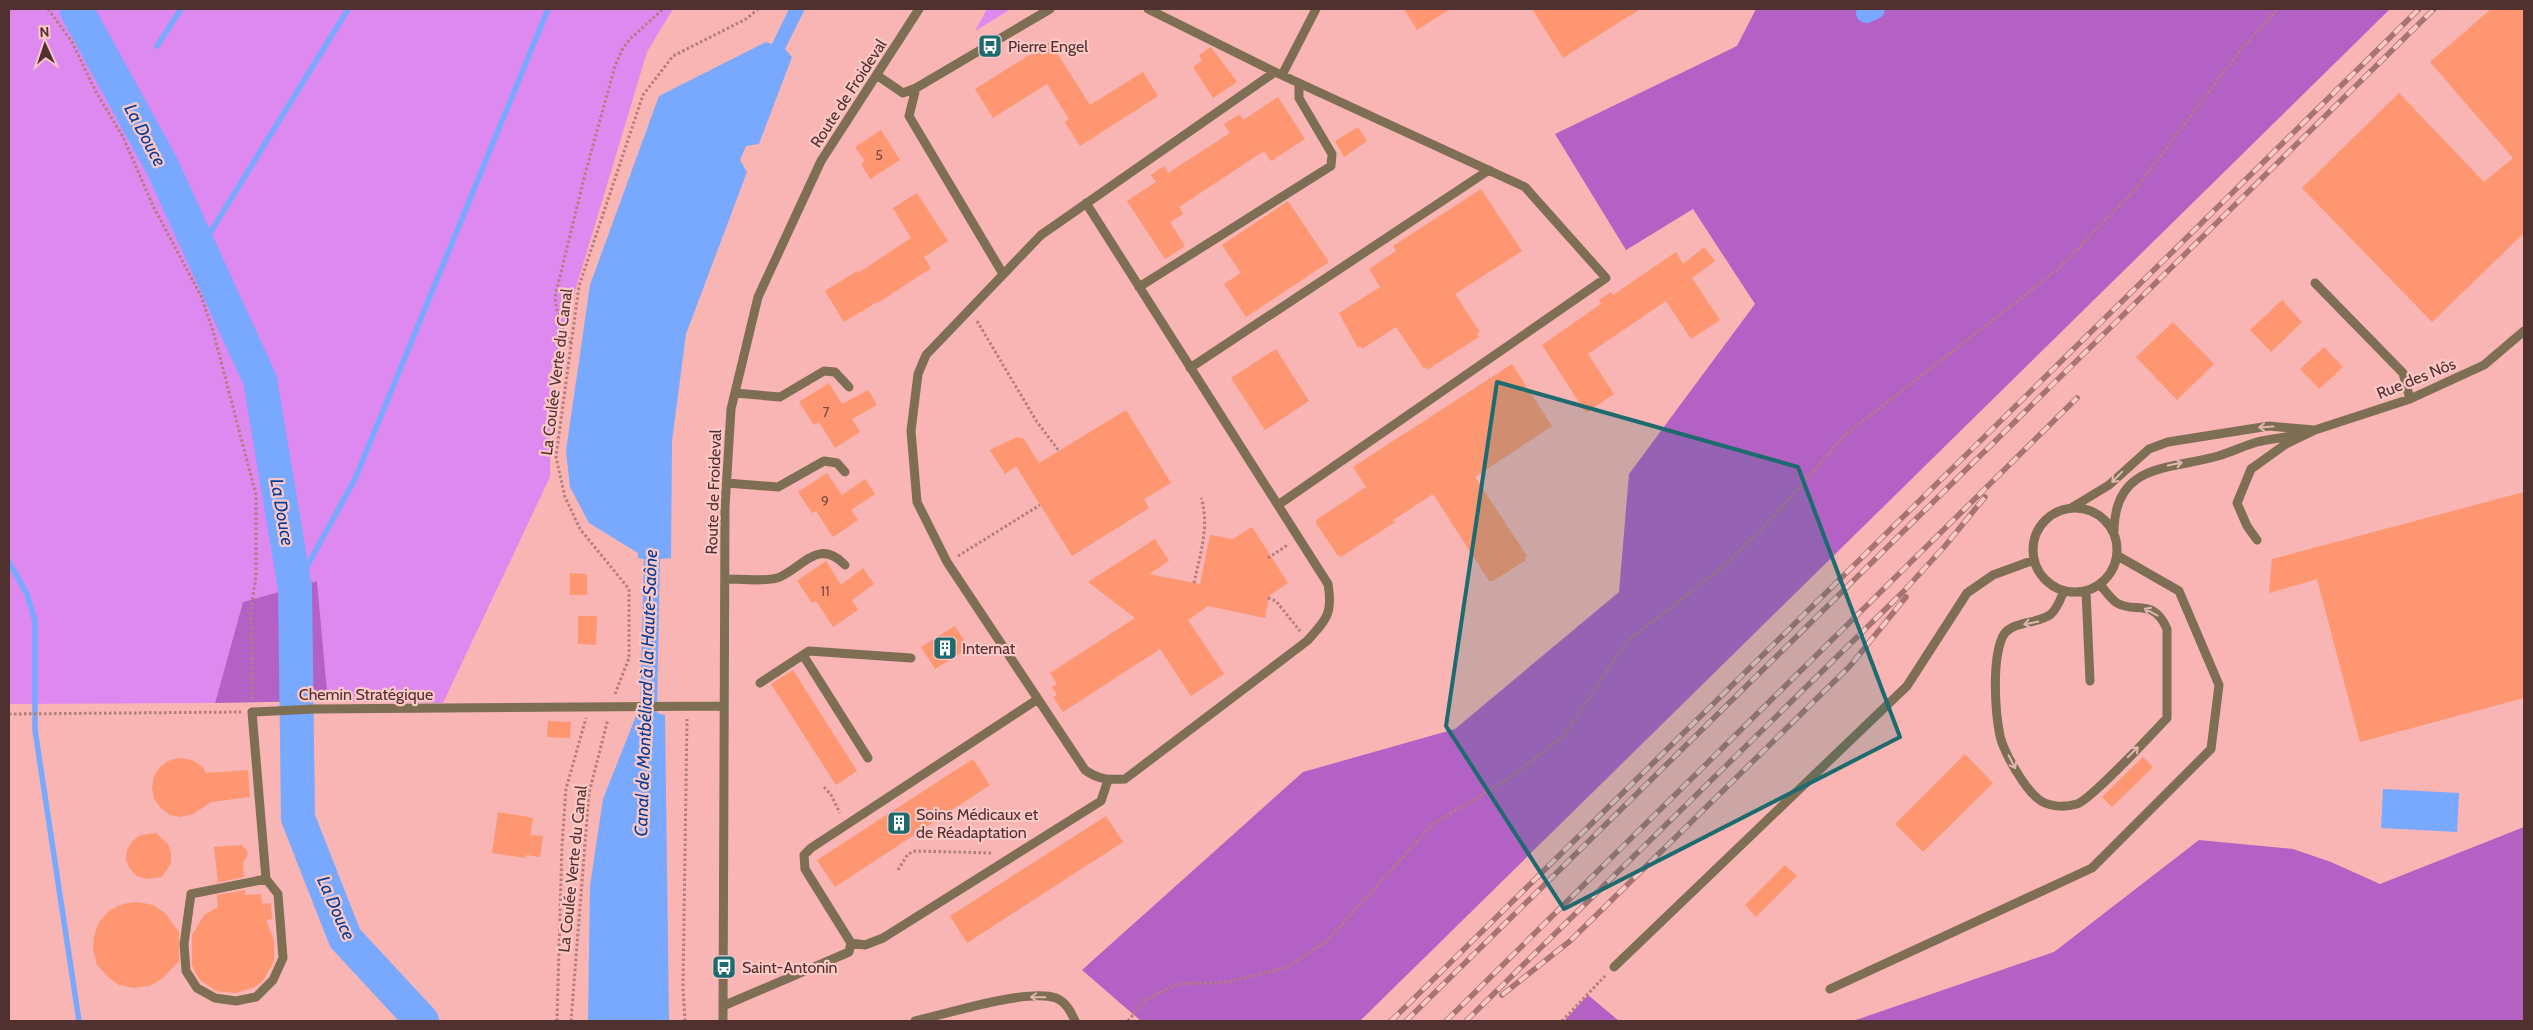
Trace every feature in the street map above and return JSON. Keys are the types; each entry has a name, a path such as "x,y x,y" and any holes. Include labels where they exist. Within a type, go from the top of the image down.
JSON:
{"street":[{"name":"Route de Froideval","path":"723,1021 725,579 731,409 758,297 822,161 919,9"},
{"path":"878,76 903,93 916,88 1050,9"},
{"path":"1148,9 1299,83 1525,187 1606,278 1278,505"},
{"path":"1086,203 1328,584 1331,603 1324,622 1307,641 1126,779 1108,780 1096,779 1085,770 947,562 917,502 911,431 918,374 926,355 1041,235 1086,203 1279,73 1316,9"},
{"path":"1139,287 1331,166 1332,154 1299,98 1299,83"},
{"path":"916,88 909,116 1003,274"},
{"path":"1190,368 1490,170"},
{"path":"2315,283 2403,373 2410,399"},
{"name":"Rue des Nôs","path":"2311,431 2410,399 2484,365 2524,331"},
{"path":"735,393 780,397 824,371 835,372 849,387"},
{"path":"2071,508 2109,485 2149,449 2168,442 2269,426 2311,431"},
{"path":"2114,531 2096,513 2084,508 2057,511 2045,520 2037,532 2033,546 2034,560 2040,574 2051,585 2064,591 2086,591 2100,585 2112,572 2118,556 2118,543 2114,531 2114,513 2124,491 2139,476 2155,468 2216,456 2258,442 2311,431"},
{"path":"2257,540 2247,526 2237,503 2243,484 2251,469 2286,444 2311,431"},
{"path":"727,483 778,487 824,461 837,463 845,472"},
{"path":"725,579 779,578 811,556 825,554 836,556 845,565"},
{"path":"1830,989 2092,868 2211,749 2219,685 2179,591 2118,556"},
{"path":"1614,967 1907,686 1967,592 1993,575 2034,560"},
{"path":"2064,591 2052,614 2039,621 2018,625 2003,635 1998,651 1997,713 2001,739 2017,772 2038,799 2058,807 2078,804 2167,718 2167,629 2163,619 2149,609 2117,604 2100,585"},
{"path":"2086,591 2090,681"},
{"path":"760,682 809,651 911,658"},
{"path":"803,656 868,758"},
{"path":"723,1006 850,952 851,943 805,869 804,855 811,848 1038,699"},
{"name":"Chemin Stratégique","path":"252,712 314,709 724,706"},
{"path":"252,712 266,879 278,894 284,958 273,980 256,997 236,1001 215,998 197,988 186,971 184,944 191,894 266,879"},
{"path":"851,943 865,944 883,938 1101,801 1108,780"},
{"path":"915,1021 1019,997 1040,996 1057,998 1069,1008 1075,1021"}],"path":[{"path":"9,714 252,712 251,609 256,576 256,495 213,331 201,296 153,206 123,137 96,92 72,42 48,9"},
{"path":"571,344 562,331 557,317 556,297 560,270 571,240 584,174 610,82 623,48 662,9"},
{"name":"La Coulée Verte du Canal","path":"571,1021 589,793 617,682 629,658 628,589 580,529 565,497 556,457 579,286 643,95 673,56 746,19 758,9"},
{"path":"1128,1021 1144,1001 1177,984 1226,982 1285,968 1326,942 1433,824 1513,776 1564,735 1626,642 1723,566 1768,524 1844,436 2057,270 2132,192 2242,48 2278,9"},
{"path":"970,309 1037,422 1059,451"},
{"path":"1194,583 1204,537 1204,508 1201,498"},
{"path":"947,562 1040,505"},
{"path":"1268,558 1298,538"},
{"path":"1268,598 1276,601 1307,641"},
{"path":"685,1021 683,988 687,707"},
{"path":"556,1021 562,845 566,789 589,708"},
{"path":"824,787 831,795 846,825"},
{"path":"898,870 908,854 915,852 1002,853 1009,858"},
{"path":"1562,1021 1614,967"}],"highlighted area":[{"path":"1497,382 1798,467 1900,737 1564,909 1446,726"}],"shaded area":[{"path":"9,9 673,9 647,52 550,374 550,477 443,703 328,701 317,581 243,602 215,703 9,704"},
{"path":"987,9 1011,9 975,31"},
{"path":"1756,9 2390,9 1360,1021 1141,1021 1082,970 1303,772 1455,729 1619,592 1629,474 1755,304 1693,209 1626,250 1555,134 1737,46"},
{"path":"317,581 328,701 215,703 243,602"},
{"path":"2524,827 2524,1021 1853,1021 2054,952 2199,840 2293,849 2331,862 2380,884"},
{"path":"1588,995 1619,1021 1564,1021"}],"water":[{"name":"Canal de Montbéliard à la Haute-Saône","path":"789,9 805,9 785,49 792,57 759,144 746,146 740,160 747,172 686,334 672,441 671,558 660,559 657,713 665,715 669,1021 588,1021 590,886 603,799 636,716 640,712 644,559 638,558 638,553 589,523 570,487 566,451 590,285 659,96 766,42 772,44"},
{"path":"2383,789 2459,793 2457,832 2381,828"}],"building":[{"path":"1404,9 1450,9 1417,30"},
{"path":"1532,9 1640,9 1563,58"},
{"path":"2491,9 2524,9 2524,233 2432,322 2302,188 2399,93 2484,182 2513,158 2430,62"},
{"path":"1050,42 1090,105 1143,72 1158,96 1080,146 1065,122 1069,119 1047,84 993,118 975,89"},
{"path":"1211,47 1237,82 1213,98 1193,67 1202,61 1199,55"},
{"path":"1278,97 1305,139 1271,161 1264,151 1179,207 1183,214 1170,222 1185,246 1165,259 1127,201 1156,182 1151,175 1164,166 1168,173 1230,133 1224,124 1240,114 1243,120"},
{"path":"1358,127 1367,141 1344,157 1335,141"},
{"path":"881,130 900,160 870,179 861,164 865,161 855,147"},
{"path":"1481,189 1522,251 1455,294 1480,332 1477,334 1479,337 1427,370 1426,367 1424,369 1396,327 1362,349 1361,346 1358,348 1339,313 1380,287 1369,269 1396,251 1393,246"},
{"path":"917,193 948,241 924,257 931,268 878,303 844,322 825,291 857,271 858,273 911,238 893,208"},
{"path":"1288,201 1329,262 1246,317 1224,284 1241,273 1222,245"},
{"path":"1704,247 1715,261 1692,278 1720,320 1691,339 1666,301 1588,354 1614,394 1586,413 1542,345 1601,304 1599,300 1611,292 1613,295 1676,252 1683,264"},
{"path":"2282,300 2302,322 2271,352 2250,330"},
{"path":"2173,322 2214,364 2177,400 2136,357"},
{"path":"2324,347 2343,367 2319,389 2300,369"},
{"path":"1276,349 1309,401 1265,430 1231,378"},
{"path":"1512,364 1552,426 1475,477 1527,556 1524,558 1526,560 1493,581 1489,581 1433,494 1393,520 1395,522 1341,557 1340,555 1338,556 1316,523 1316,520 1366,487 1353,467"},
{"path":"829,383 842,404 868,390 877,405 852,419 860,432 835,448 819,422 814,425 799,402"},
{"path":"1126,410 1171,483 1144,499 1149,508 1072,556 1016,466 1005,474 990,450 1017,437 1024,439 1039,463"},
{"path":"827,473 842,495 865,479 875,494 851,510 858,520 833,537 816,511 812,513 798,492"},
{"path":"2524,492 2524,698 2360,742 2317,579 2269,593 2272,559"},
{"path":"1252,527 1288,583 1269,596 1265,618 1208,606 1188,620 1224,674 1191,696 1160,649 1063,712 1053,697 1057,695 1052,687 1057,684 1050,673 1135,618 1088,582 1155,539 1169,561 1149,574 1200,584 1210,535 1233,539"},
{"path":"826,561 841,585 863,568 874,584 852,600 858,610 833,627 816,601 812,603 797,581"},
{"path":"570,573 587,574 587,595 570,595"},
{"path":"578,616 597,616 596,645 578,644"},
{"name":"Internat","path":"955,626 969,648 935,669 921,647"},
{"path":"793,670 857,771 836,785 771,684"},
{"path":"548,721 571,722 570,738 547,737"},
{"path":"1965,754 1993,783 1923,852 1895,824"},
{"path":"2143,757 2153,767 2112,807 2102,797"},
{"path":"181,758 192,760 202,766 206,773 248,770 250,797 211,802 193,814 181,817 170,815 154,799 152,788 154,776 160,767 170,760"},
{"name":"Soins Médicaux et de Réadaptation","path":"973,759 990,785 835,887 817,860"},
{"path":"498,812 533,818 530,835 543,836 540,857 526,855 526,858 492,853"},
{"name":"Soins Médicaux et de Réadaptation","path":"1106,816 1123,842 967,943 950,916"},
{"path":"156,833 168,844 171,853 171,863 162,877 147,879 137,876 130,869 126,860 127,850 132,841 141,835"},
{"path":"241,845 248,854 243,863 244,877 216,883 218,881 214,847"},
{"path":"1785,865 1797,876 1756,917 1745,905"},
{"path":"245,890 245,895 261,894 262,904 271,903 272,919 266,920 274,940 274,961 263,981 255,987 236,993 216,991 200,980 192,965 192,935 204,915 218,907 217,895"},
{"path":"138,902 153,905 165,913 179,932 179,961 162,979 149,986 134,988 119,985 107,976 97,965 93,950 94,936 99,922 110,910 123,904"}],"waterway":[{"name":"La Douce","path":"76,9 162,166 260,380 295,588 298,818 345,938 422,1021"},
{"path":"157,46 181,9"},
{"path":"200,249 348,9"},
{"path":"295,588 355,479 548,9"},
{"path":"1866,13 1875,9"},
{"path":"9,562 27,594 35,621 35,730 79,1021"}],"railway":[{"path":"1391,1021 2419,9"},
{"path":"1406,1021 2434,9"},
{"path":"1446,1021 2077,398"},
{"path":"1466,1021 1903,592 1945,546 1985,497"},
{"path":"1502,995 1570,941 1850,666 1906,597"}],"place":[{"name":"Pierre Engel","path":"990,46"},
{"name":"Internat","path":"945,648"},
{"name":"Soins Médicaux et de Réadaptation","path":"899,823"},
{"name":"Saint-Antonin","path":"724,967"}]}
